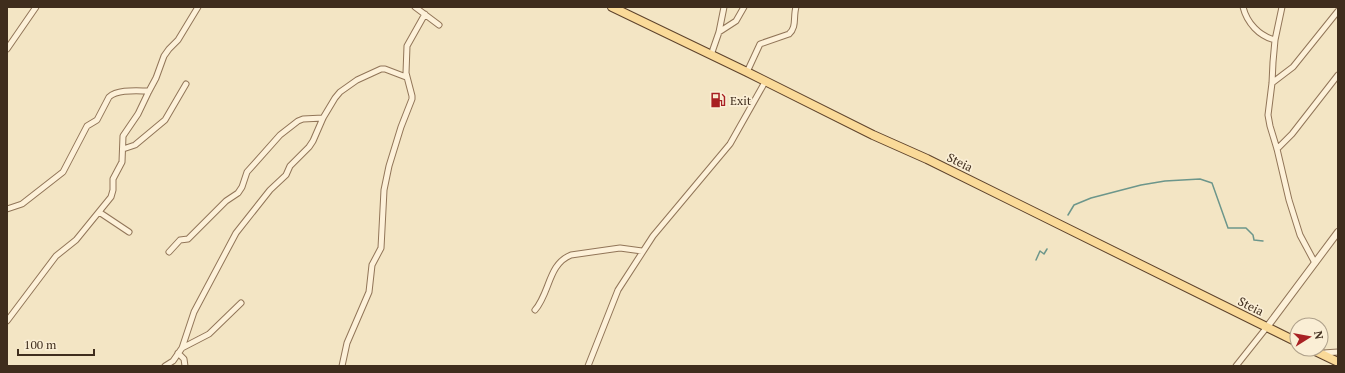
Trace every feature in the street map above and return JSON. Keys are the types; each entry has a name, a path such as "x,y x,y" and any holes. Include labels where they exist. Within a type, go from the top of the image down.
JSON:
{"main road":[{"name":"Steia","path":"612,7 941,166 1289,338"},
{"path":"1328,357 1338,362"}],"street":[{"path":"7,49 36,7"},
{"path":"7,321 56,256 76,240 99,212 112,193 113,179 122,162 123,136 138,114 148,91 156,78 166,52 178,40 198,7"},
{"path":"415,7 439,25"},
{"path":"711,55 719,32 724,7"},
{"path":"719,32 736,21 741,15 744,7"},
{"path":"747,72 760,44 792,32 794,28 794,12 796,7"},
{"path":"1244,7 1247,19 1252,25 1266,37 1275,40"},
{"path":"1282,7 1272,62 1272,83 1268,115 1289,200 1300,235 1315,263"},
{"path":"1272,83 1293,67 1338,11"},
{"path":"342,366 346,343 369,292 372,265 381,248 384,190 389,166 401,127 412,99 406,77 407,46 425,14"},
{"path":"166,366 173,361 182,348 194,312 233,237 270,190 286,175 290,166 313,141 323,118 335,98 340,92 357,80 383,69 406,77"},
{"path":"1277,149 1292,134 1338,75"},
{"path":"588,366 615,298 642,251 730,144 765,82"},
{"path":"123,149 135,145 165,120 186,84"},
{"path":"7,209 22,204 63,172 87,126 97,120 109,97 121,92 148,91"},
{"path":"169,252 180,240 188,239 226,201 238,193 242,187 247,172 280,135 298,121 303,119 323,118"},
{"path":"99,212 129,232"},
{"path":"1236,366 1338,232"},
{"path":"535,310 538,307 548,283 558,265 564,258 572,255 620,248 642,251"},
{"path":"182,348 209,334 240,303"},
{"path":"178,353 184,359 185,366"}],"waterway":[{"path":"1068,215 1074,205 1091,198 1141,185 1165,181 1200,179 1212,183 1228,228 1246,228 1253,235 1254,240 1263,241"},
{"path":"1036,260 1040,251 1044,254 1047,249"}],"place":[{"name":"Exit","path":"718,100"}]}
